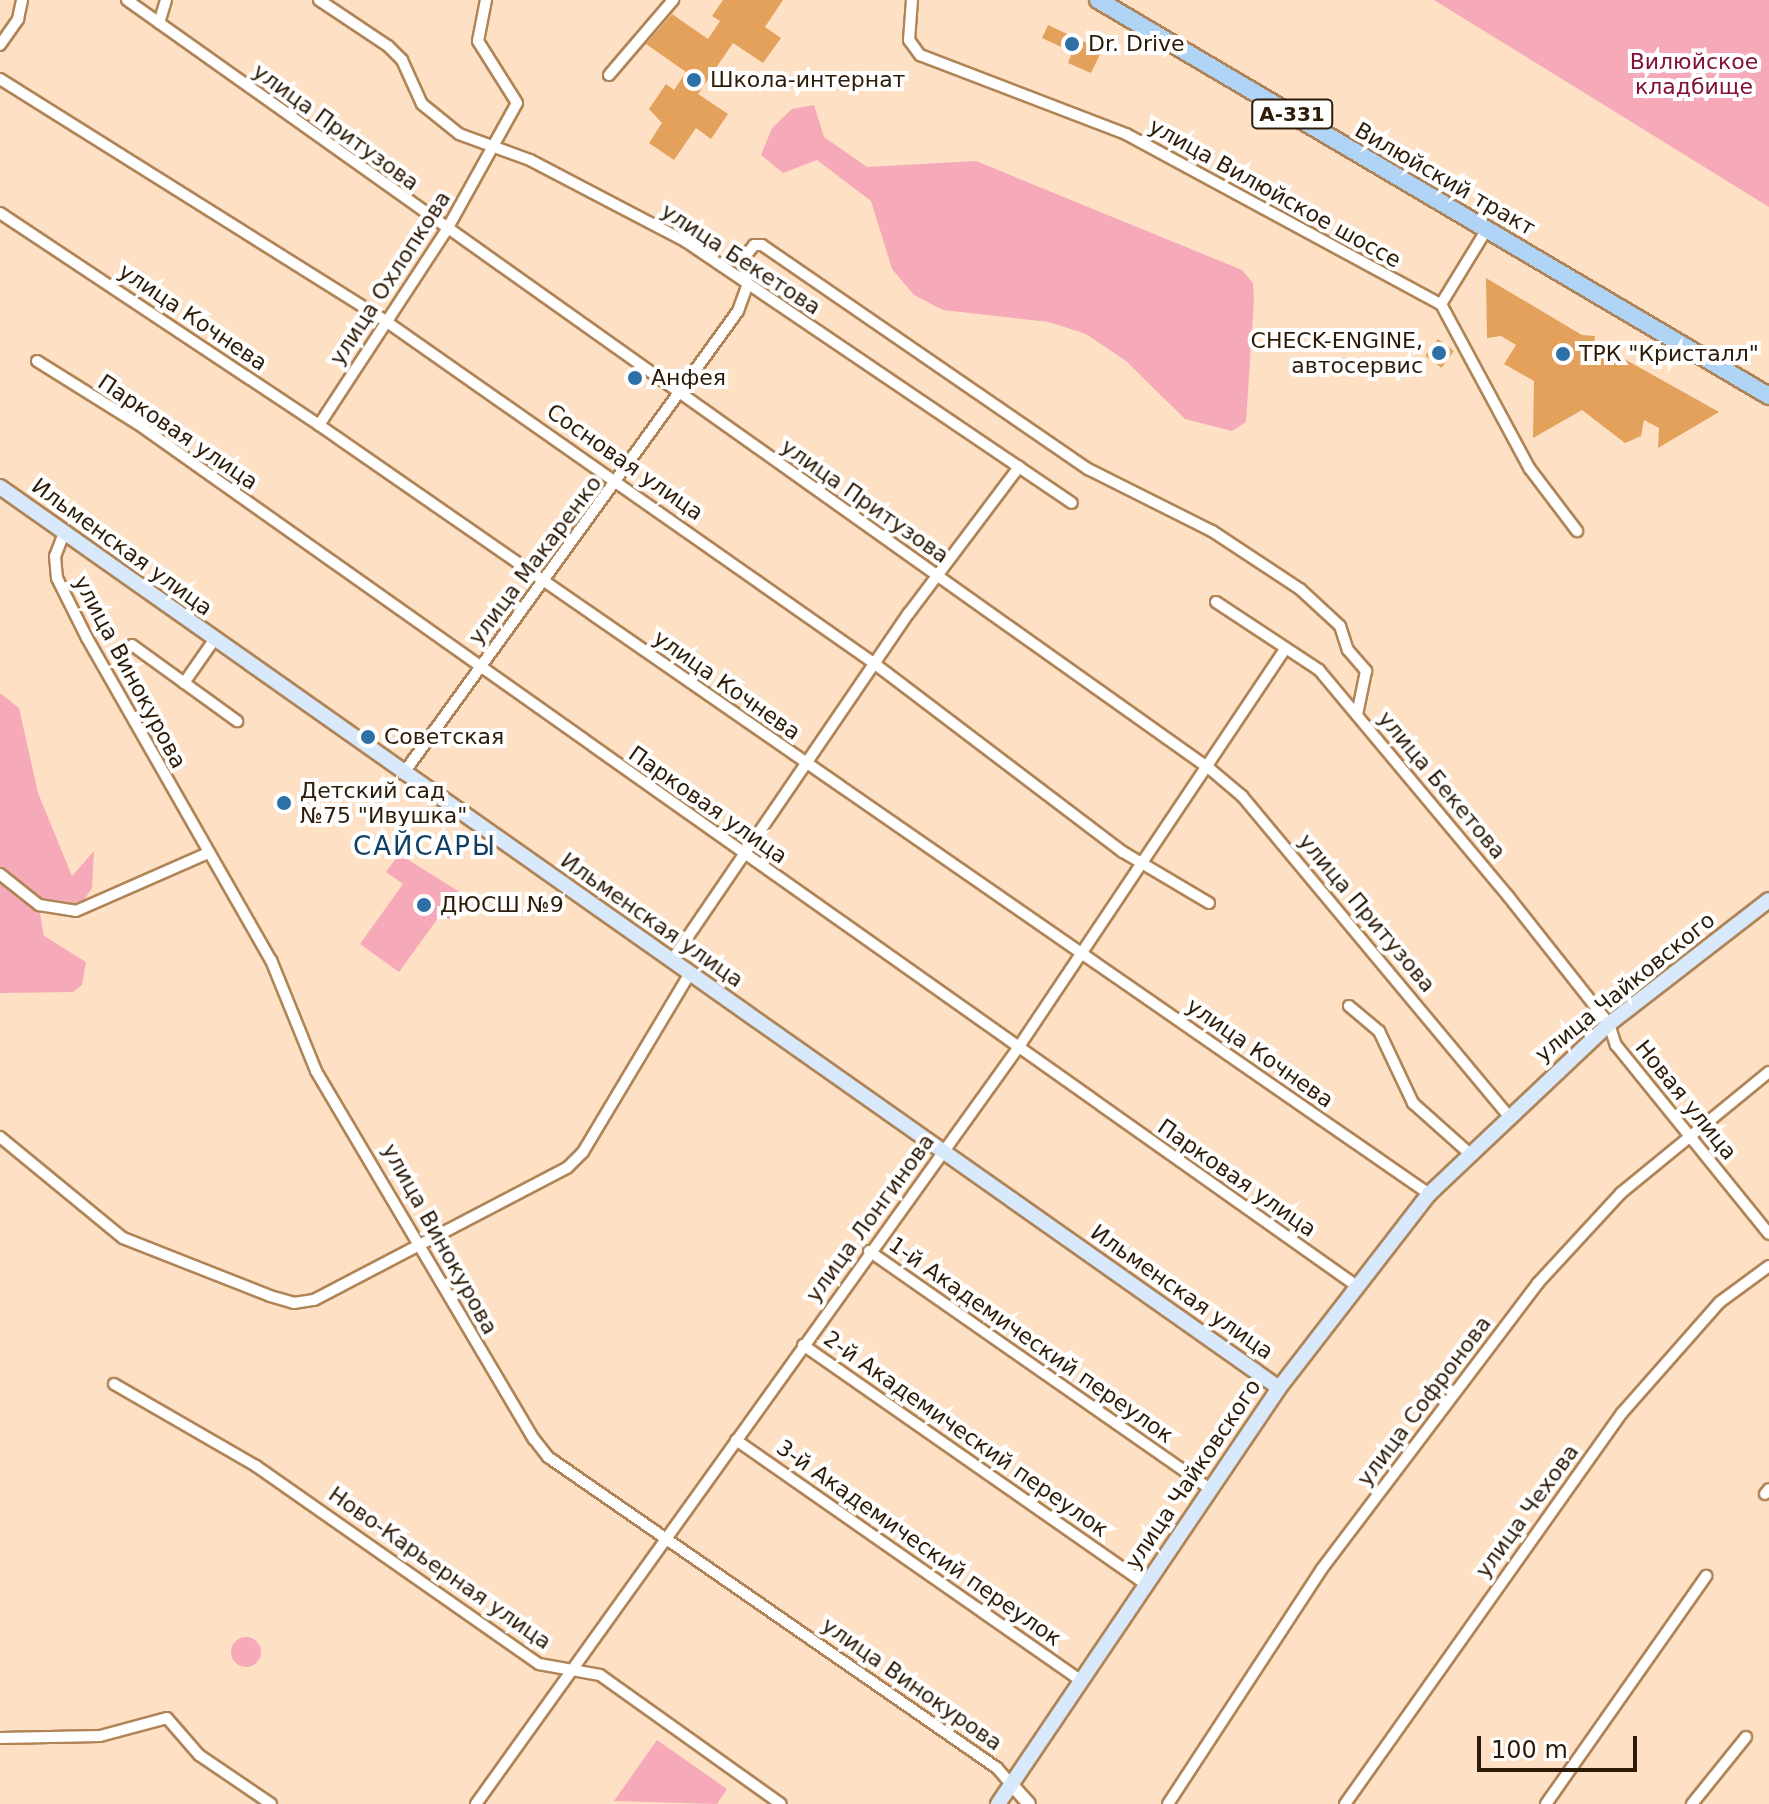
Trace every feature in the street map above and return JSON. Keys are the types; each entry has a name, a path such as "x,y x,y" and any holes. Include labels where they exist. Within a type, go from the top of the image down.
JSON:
{"main road":[{"name":"Вилюйский тракт","path":"1098,0 1769,396"},
{"name":"Ильменская улица","path":"0,487 403,774 1279,1388"},
{"name":"улица Чайковского","path":"998,1804 1079,1679 1279,1388 1354,1284 1429,1194 1507,1114 1609,1024 1769,900"}],"street":[{"path":"0,45 18,19 22,0"},
{"name":"улица Притузова","path":"127,0 446,231 1210,769 1242,796 1507,1114"},
{"path":"159,23 166,0"},
{"name":"улица Бекетова","path":"319,0 388,46 436,116 493,150 530,160 657,226 1072,503"},
{"name":"улица Охлопкова","path":"319,425 446,231 517,103 478,41 486,0"},
{"path":"609,75 673,0"},
{"name":"улица Вилюйское шоссе","path":"912,0 909,40 920,55 1126,134 1441,304"},
{"name":"Сосновая улица","path":"0,79 387,322 619,481 875,664 1143,864 1209,903"},
{"name":"улица Кочнева","path":"0,213 319,425 1429,1194"},
{"path":"1487,229 1441,304 1530,469 1577,531"},
{"name":"улица Макаренко","path":"403,774 619,481 738,311 747,286 744,258 748,250 762,245 1088,469 1212,531 1281,575 1332,617 1363,664 1367,679 1357,715"},
{"name":"Парковая улица","path":"37,361 138,424 1354,1284"},
{"path":"672,960 875,664 1019,467"},
{"name":"улица Винокурова","path":"64,533 55,556 57,578 206,854 271,960 316,1071 423,1246 489,1368 548,1457 997,1768 1012,1785"},
{"name":"улица Бекетова","path":"1216,602 1319,670 1609,1024"},
{"path":"184,683 214,640"},
{"path":"132,645 237,721"},
{"name":"улица Лонгинова","path":"476,1804 572,1665 668,1539 869,1251 1018,1048 1210,769 1286,648"},
{"path":"0,874 39,905 76,911 206,854"},
{"path":"0,1137 123,1238 294,1303 314,1300 423,1246 567,1168 583,1152 690,973"},
{"path":"1349,1006 1379,1031 1413,1103 1469,1153"},
{"name":"Новая улица","path":"1609,1024 1616,1045 1769,1234"},
{"name":"улица Софронова","path":"1168,1804 1321,1570 1538,1283 1621,1193 1769,1072"},
{"name":"1-й Академический переулок","path":"869,1251 1210,1489"},
{"name":"улица Чехова","path":"1345,1804 1622,1413 1720,1302 1769,1266"},
{"name":"2-й Академический переулок","path":"803,1345 1145,1584"},
{"name":"Ново-Карьерная улица","path":"114,1384 256,1466 539,1664 556,1670 572,1665 600,1675 781,1804"},
{"name":"3-й Академический переулок","path":"736,1440 1079,1679"},
{"path":"1546,1804 1706,1576"},
{"path":"0,1738 100,1736 167,1718 199,1755 271,1804"},
{"path":"1692,1804 1746,1737"},
{"path":"1012,1785 1029,1804"}],"green space":[{"name":"Вилюйское кладбище","path":"1434,0 1769,0 1769,207"},
{"path":"814,105 824,137 867,167 976,161 1242,270 1253,283 1254,300 1246,422 1232,431 1185,419 1126,361 1086,334 1049,322 943,310 914,295 892,269 871,201 817,160 783,173 761,155 772,128 792,109"},
{"path":"0,693 19,708 38,793 72,876 94,851 92,888 84,900 40,913 44,936 86,962 82,985 73,992 0,993"},
{"name":"ДЮСШ №9","path":"399,854 466,896 449,919 441,914 399,972 360,944 403,884 386,872"},
{"path":"246,1637 252,1638 260,1646 260,1658 252,1666 246,1667 240,1666 232,1658 231,1652 232,1646 240,1638"},
{"path":"657,1740 727,1789 717,1804 614,1801"}],"building":[{"name":"Школа-интернат","path":"723,0 783,0 765,27 781,38 763,63 733,43 698,94 728,114 711,139 696,128 674,160 649,143 662,123 649,109 666,84 674,90 686,72 646,44 672,14 708,39 720,21 712,16"},
{"name":"Dr. Drive","path":"1048,25 1102,50 1091,73 1068,63 1072,52 1042,38"},
{"name":"ТРК \"Кристалл\"","path":"1486,278 1582,335 1595,336 1594,342 1719,412 1658,448 1659,428 1644,420 1641,436 1625,443 1582,410 1533,438 1534,381 1504,364 1516,345 1501,336 1487,338"},
{"name":"CHECK-ENGINE, автосервис","path":"1438,339 1454,351 1441,368 1425,356"}],"place":[{"name":"Dr. Drive","path":"1072,44"},
{"name":"Школа-интернат","path":"694,80"},
{"name":"CHECK-ENGINE, автосервис","path":"1439,353"},
{"name":"ТРК \"Кристалл\"","path":"1563,354"},
{"name":"Анфея","path":"635,378"},
{"name":"Советская","path":"368,737"},
{"name":"Детский сад №75 \"Ивушка\"","path":"284,803"},
{"name":"ДЮСШ №9","path":"424,905"}],"district":[{"name":"САЙСАРЫ","path":"425,847"}]}
